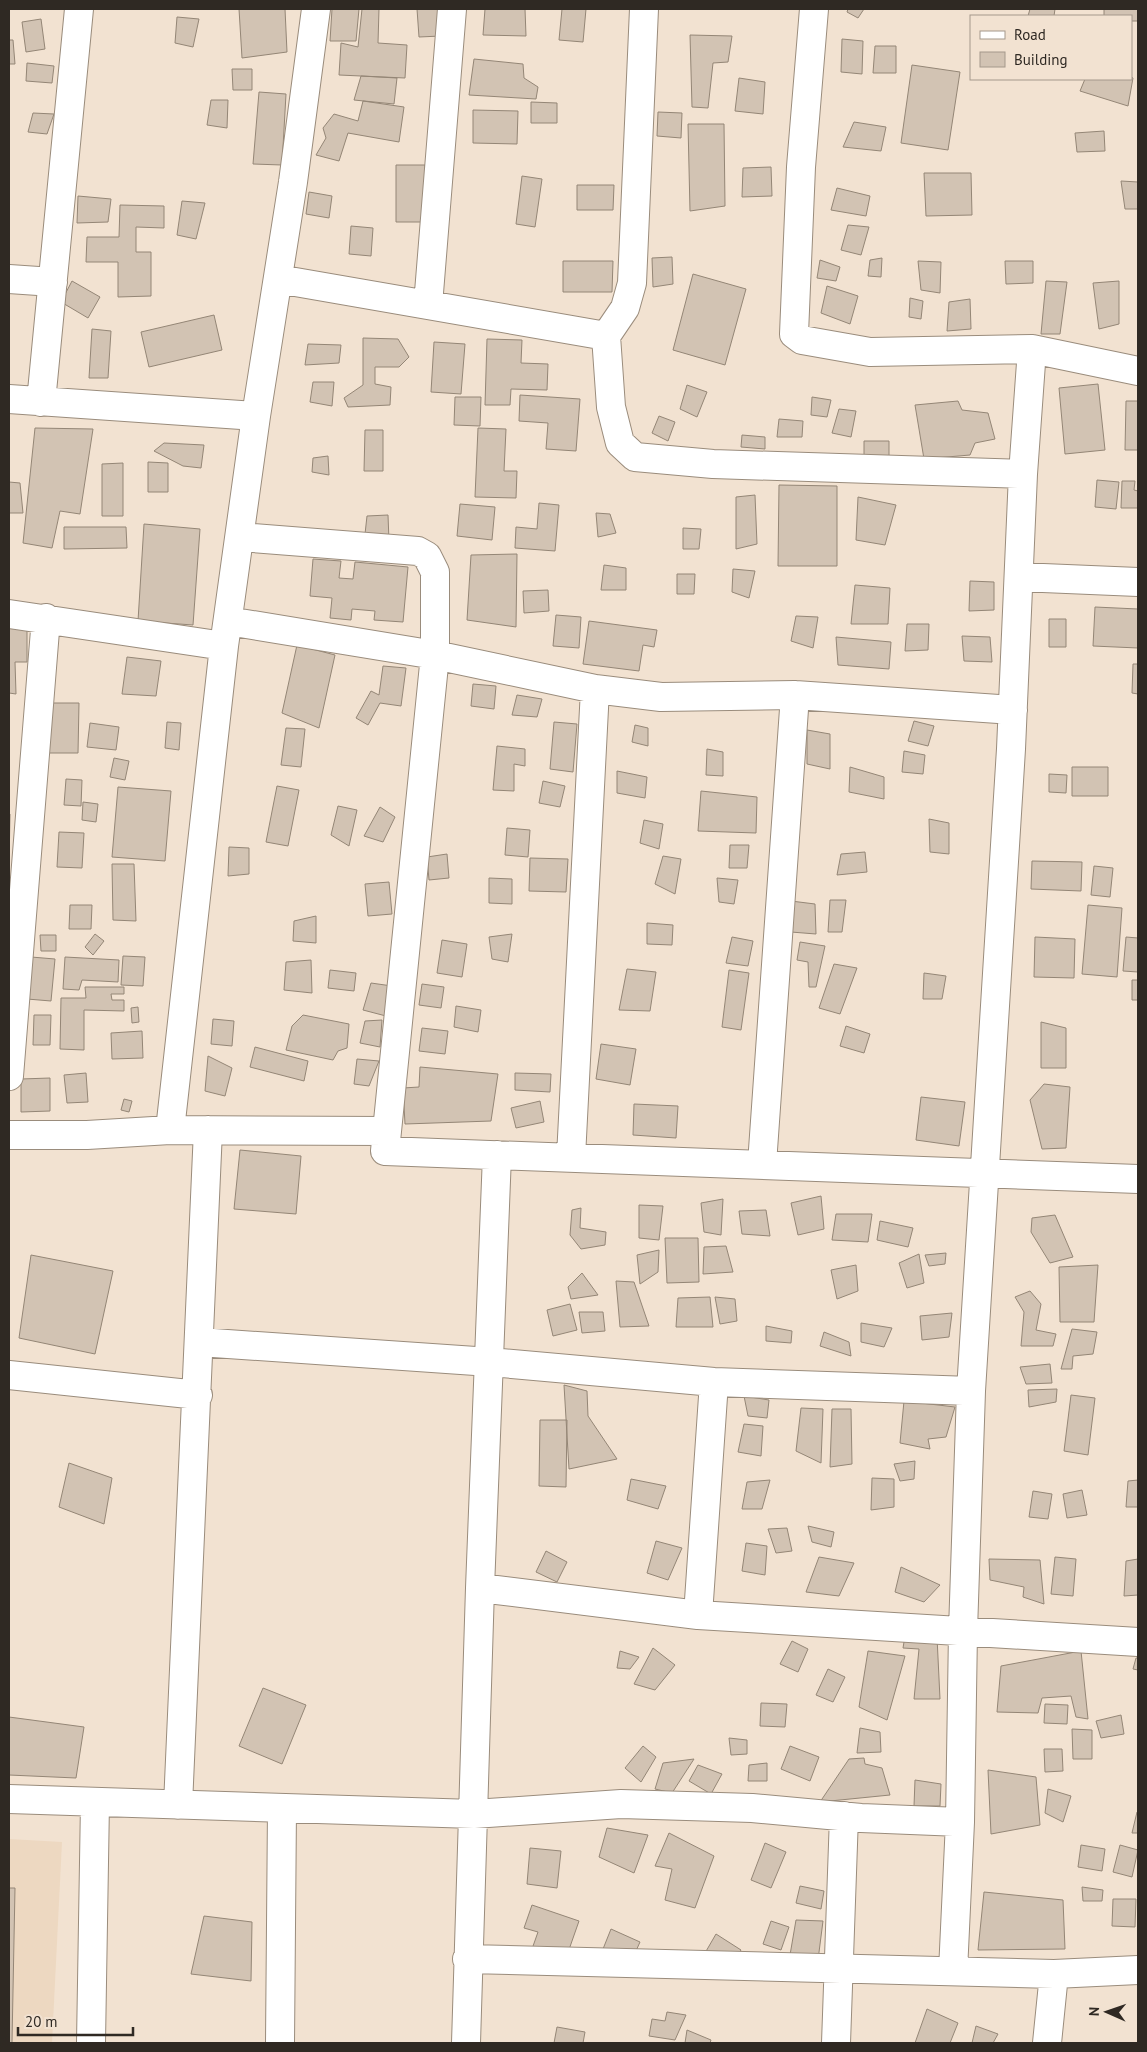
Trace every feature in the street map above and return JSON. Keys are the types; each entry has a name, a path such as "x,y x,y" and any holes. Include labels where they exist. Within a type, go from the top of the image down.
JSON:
{"street":[{"path":"40,402 79,9"},
{"path":"170,1130 226,633 316,9"},
{"path":"428,305 452,9"},
{"path":"644,9 632,283 624,308 606,336 611,407 620,443 635,457 713,464 1023,474"},
{"path":"814,9 801,168 794,334 802,340 870,352 1032,349 1138,371"},
{"path":"9,279 53,282"},
{"path":"278,280 606,336"},
{"path":"953,1971 960,1822 963,1632 971,1391 986,1175 1013,710 1023,474 1032,349"},
{"path":"9,399 256,416"},
{"path":"240,537 418,551 427,556 435,572 435,655 385,1151 762,1164 986,1175 1138,1179"},
{"path":"1019,577 1138,582"},
{"path":"9,614 226,633 435,655 594,689 662,697 795,695 1013,710"},
{"path":"9,1076 46,618"},
{"path":"571,1157 594,689"},
{"path":"762,1164 795,695"},
{"path":"9,1135 87,1135 170,1130 387,1130"},
{"path":"178,1805 198,1395 208,1130"},
{"path":"466,2043 467,1958 474,1814 480,1588 497,1155"},
{"path":"199,1342 490,1362 714,1382 971,1391"},
{"path":"9,1375 198,1395"},
{"path":"698,1616 714,1382"},
{"path":"480,1588 698,1616 1138,1642"},
{"path":"9,1799 474,1814 622,1804 752,1808 844,1816 960,1822"},
{"path":"91,2043 95,1802"},
{"path":"280,2043 282,1808"},
{"path":"836,2043 837,1968 844,1816"},
{"path":"467,1958 1054,1974 1138,1970"},
{"path":"1047,2043 1054,1974"}],"shaded area":[{"path":"9,1839 62,1842 52,2043 9,2043"}],"building":[{"path":"239,9 285,9 287,52 242,58"},
{"path":"332,9 359,9 356,41 330,41"},
{"path":"362,9 379,9 378,43 407,45 405,78 339,75 341,43 358,47"},
{"path":"417,9 439,9 441,36 419,37"},
{"path":"485,9 525,9 526,36 483,35"},
{"path":"562,9 586,9 583,42 559,40"},
{"path":"848,9 864,9 858,18 847,12"},
{"path":"1030,9 1055,9 1054,15 1028,15"},
{"path":"1104,9 1138,9 1138,21 1132,21 1132,15 1104,15"},
{"path":"177,17 199,19 193,47 175,43"},
{"path":"41,19 45,49 26,52 22,22"},
{"path":"690,35 732,36 728,62 713,63 708,108 692,107"},
{"path":"842,39 863,41 862,74 841,72"},
{"path":"9,40 13,40 15,64 9,64"},
{"path":"875,46 896,46 896,73 873,73"},
{"path":"474,59 523,64 524,78 538,87 536,99 469,95"},
{"path":"27,63 54,66 52,83 26,81"},
{"path":"912,65 960,72 948,150 901,143"},
{"path":"232,69 252,69 252,90 233,90"},
{"path":"361,76 397,78 394,104 354,100"},
{"path":"739,78 765,82 763,114 735,111"},
{"path":"1133,78 1128,106 1080,91 1085,80 1132,80"},
{"path":"259,92 286,94 282,165 253,164"},
{"path":"211,100 228,100 227,128 207,125"},
{"path":"363,101 404,107 399,142 348,133 339,161 316,155 326,138 323,128 334,114 358,121"},
{"path":"531,102 557,103 557,123 531,123"},
{"path":"473,110 518,111 517,144 473,143"},
{"path":"658,112 682,113 681,138 657,136"},
{"path":"33,113 54,114 47,134 28,132"},
{"path":"854,122 886,127 881,151 843,147"},
{"path":"688,124 724,124 725,206 690,211"},
{"path":"1104,131 1105,151 1077,152 1075,133"},
{"path":"396,165 425,165 425,222 396,222"},
{"path":"771,167 772,196 742,197 743,168"},
{"path":"924,173 971,173 972,215 926,216"},
{"path":"522,176 542,179 535,227 516,224"},
{"path":"1121,181 1138,182 1138,209 1125,209"},
{"path":"577,185 614,185 613,210 577,210"},
{"path":"837,188 870,196 866,216 831,210"},
{"path":"309,192 332,196 329,218 306,214"},
{"path":"78,196 111,199 108,222 77,223"},
{"path":"182,201 205,203 196,239 177,235"},
{"path":"120,205 164,206 164,228 136,227 136,252 151,252 151,296 118,297 118,262 86,262 87,237 119,237"},
{"path":"848,225 869,227 861,255 841,250"},
{"path":"351,226 373,228 371,256 349,254"},
{"path":"672,257 673,284 653,287 652,258"},
{"path":"882,258 881,277 868,276 870,260"},
{"path":"820,260 840,267 836,281 817,278"},
{"path":"563,261 613,261 612,292 563,292"},
{"path":"918,261 941,262 940,293 921,290"},
{"path":"1005,261 1033,261 1033,283 1006,284"},
{"path":"693,274 746,289 725,365 673,350"},
{"path":"72,281 100,297 88,318 61,302"},
{"path":"1046,281 1067,282 1060,334 1041,334"},
{"path":"1119,281 1119,324 1099,329 1093,283"},
{"path":"827,286 858,296 850,324 821,313"},
{"path":"910,298 923,301 921,319 909,317"},
{"path":"970,299 971,329 947,331 949,302"},
{"path":"214,315 222,350 149,367 141,332"},
{"path":"92,329 111,331 108,378 89,378"},
{"path":"363,338 398,339 409,357 399,367 375,367 375,384 391,387 390,405 348,407 344,398 363,385"},
{"path":"487,339 522,340 521,363 548,364 547,390 511,389 510,405 485,405"},
{"path":"434,342 465,344 461,394 431,392"},
{"path":"308,344 341,345 339,363 305,365"},
{"path":"313,382 334,382 332,406 310,402"},
{"path":"1098,384 1105,450 1065,454 1059,388"},
{"path":"687,385 707,392 697,417 680,409"},
{"path":"520,395 580,399 576,451 546,449 548,423 519,421"},
{"path":"455,397 481,397 480,426 454,425"},
{"path":"812,397 831,400 827,417 811,415"},
{"path":"958,401 962,410 988,413 995,439 975,443 970,455 924,459 915,405"},
{"path":"1126,401 1138,401 1138,450 1125,450"},
{"path":"839,409 856,411 851,437 832,433"},
{"path":"659,416 675,422 668,441 652,433"},
{"path":"779,419 803,421 802,437 777,437"},
{"path":"35,428 93,429 80,514 60,511 52,548 23,543"},
{"path":"478,428 506,429 504,471 517,471 516,498 475,497"},
{"path":"365,430 383,430 383,471 364,471"},
{"path":"742,435 765,437 765,449 741,447"},
{"path":"864,441 889,441 889,456 864,456"},
{"path":"164,443 204,445 201,468 183,466 154,451"},
{"path":"328,456 329,475 312,472 313,458"},
{"path":"148,462 168,463 168,492 148,492"},
{"path":"123,463 123,516 102,516 102,464"},
{"path":"1097,480 1119,482 1116,509 1095,507"},
{"path":"1122,481 1135,481 1134,490 1138,491 1138,508 1121,508"},
{"path":"9,482 20,483 23,513 9,513"},
{"path":"779,485 837,486 837,566 778,566"},
{"path":"755,495 757,544 736,549 736,497"},
{"path":"858,497 896,505 885,545 856,540"},
{"path":"539,503 559,505 555,551 515,548 516,527 537,529"},
{"path":"460,504 495,507 492,540 457,536"},
{"path":"596,513 610,514 616,533 598,537"},
{"path":"388,515 389,541 364,543 367,516"},
{"path":"144,524 200,529 193,625 138,621"},
{"path":"64,527 126,527 127,548 64,549"},
{"path":"683,528 701,529 699,549 683,549"},
{"path":"517,554 516,627 467,620 471,555"},
{"path":"313,559 341,561 339,578 353,579 355,562 408,567 403,622 374,620 375,611 352,609 351,620 330,618 332,598 310,596"},
{"path":"604,565 626,568 626,590 601,590"},
{"path":"733,569 755,571 749,598 732,592"},
{"path":"677,574 695,574 694,594 677,594"},
{"path":"970,581 994,582 994,610 969,611"},
{"path":"855,585 890,588 888,624 851,624"},
{"path":"548,590 549,611 524,613 523,591"},
{"path":"1095,607 1138,609 1138,648 1093,646"},
{"path":"556,615 581,617 579,648 553,646"},
{"path":"796,616 818,617 813,648 791,641"},
{"path":"1049,619 1066,619 1066,647 1049,647"},
{"path":"589,621 657,630 654,647 643,645 639,671 583,664"},
{"path":"907,624 929,624 928,650 905,651"},
{"path":"9,628 27,628 27,662 15,662 16,694 9,693"},
{"path":"962,636 990,637 992,662 964,661"},
{"path":"836,637 891,642 889,669 838,665"},
{"path":"297,645 335,655 319,728 282,713"},
{"path":"127,657 161,661 156,696 122,694"},
{"path":"1133,664 1138,664 1138,694 1132,693"},
{"path":"383,666 406,668 401,706 380,703 368,725 356,718 371,691 379,695"},
{"path":"473,684 496,686 494,709 471,706"},
{"path":"517,695 542,699 537,717 512,715"},
{"path":"48,703 79,703 78,753 47,753"},
{"path":"914,721 934,726 928,746 908,741"},
{"path":"167,722 181,723 179,750 165,748"},
{"path":"554,722 577,724 573,772 550,769"},
{"path":"90,723 119,727 116,750 87,747"},
{"path":"635,725 648,728 648,746 632,742"},
{"path":"286,728 305,729 301,767 281,765"},
{"path":"807,730 830,734 830,769 807,764"},
{"path":"497,746 525,749 525,766 514,764 514,791 493,790"},
{"path":"707,749 723,752 723,776 706,775"},
{"path":"904,751 925,755 923,774 902,772"},
{"path":"114,758 129,761 125,780 110,777"},
{"path":"850,767 884,777 884,799 849,792"},
{"path":"1072,767 1108,767 1108,796 1072,796"},
{"path":"617,771 647,777 645,798 617,793"},
{"path":"1049,774 1067,775 1066,793 1049,792"},
{"path":"66,779 82,780 81,806 64,805"},
{"path":"543,781 565,786 560,807 539,803"},
{"path":"277,786 299,790 288,846 266,842"},
{"path":"118,787 171,791 165,861 112,857"},
{"path":"701,791 757,797 756,833 698,831"},
{"path":"83,802 98,804 96,822 82,820"},
{"path":"338,806 357,810 349,846 331,835"},
{"path":"380,807 395,817 383,842 364,836"},
{"path":"9,814 10,814 9,865"},
{"path":"929,819 949,823 949,854 930,852"},
{"path":"644,820 663,824 659,849 640,843"},
{"path":"507,828 530,830 528,857 505,855"},
{"path":"59,832 84,833 82,868 57,867"},
{"path":"730,845 749,845 747,868 729,868"},
{"path":"229,847 249,848 249,874 228,876"},
{"path":"865,852 867,872 837,875 841,854"},
{"path":"447,854 449,878 429,880 427,857"},
{"path":"663,856 681,859 675,894 655,884"},
{"path":"530,858 568,859 566,892 529,891"},
{"path":"1032,861 1082,862 1081,891 1031,889"},
{"path":"112,864 134,864 136,921 113,920"},
{"path":"1094,866 1113,868 1110,897 1091,895"},
{"path":"489,878 512,879 512,904 489,903"},
{"path":"717,878 738,880 734,904 719,902"},
{"path":"389,882 392,914 368,916 365,884"},
{"path":"830,900 846,900 842,932 828,932"},
{"path":"791,901 815,904 816,934 791,932"},
{"path":"70,905 92,905 91,929 69,929"},
{"path":"1088,905 1122,908 1117,977 1082,974"},
{"path":"316,916 316,943 293,941 294,921"},
{"path":"647,923 673,925 672,945 647,944"},
{"path":"95,934 104,941 93,955 85,947"},
{"path":"512,934 508,962 492,959 489,937"},
{"path":"40,935 56,935 56,951 41,951"},
{"path":"732,937 753,941 748,966 726,963"},
{"path":"1035,937 1075,939 1074,978 1034,977"},
{"path":"1126,937 1138,938 1138,972 1123,971"},
{"path":"442,940 467,944 462,977 437,973"},
{"path":"800,942 825,946 816,987 809,987 808,962 797,960"},
{"path":"123,956 145,957 143,986 121,985"},
{"path":"31,957 55,959 51,1001 27,999"},
{"path":"65,957 119,960 118,982 82,980 79,990 63,989"},
{"path":"311,960 312,993 284,990 286,962"},
{"path":"834,964 857,968 840,1014 819,1008"},
{"path":"627,969 656,972 650,1011 619,1010"},
{"path":"330,970 356,973 354,991 328,988"},
{"path":"729,970 749,973 741,1030 722,1027"},
{"path":"924,973 946,976 942,999 923,999"},
{"path":"1132,980 1138,980 1138,1000 1132,1000"},
{"path":"371,983 392,986 386,1016 363,1010"},
{"path":"422,984 444,987 441,1008 419,1005"},
{"path":"85,987 124,987 124,994 111,994 112,1000 124,1000 124,1011 84,1010 84,1050 60,1049 61,998 86,998"},
{"path":"456,1006 481,1010 478,1032 454,1027"},
{"path":"138,1007 139,1022 132,1023 131,1008"},
{"path":"34,1015 51,1015 50,1045 33,1045"},
{"path":"303,1015 349,1024 347,1048 338,1051 333,1060 286,1050 292,1026"},
{"path":"213,1019 234,1021 232,1046 211,1044"},
{"path":"382,1020 380,1047 360,1043 365,1021"},
{"path":"1041,1022 1066,1028 1066,1068 1041,1068"},
{"path":"846,1026 870,1034 864,1053 840,1046"},
{"path":"422,1028 448,1031 445,1054 419,1051"},
{"path":"142,1031 143,1058 112,1059 111,1033"},
{"path":"601,1044 636,1049 630,1085 596,1079"},
{"path":"255,1047 308,1061 304,1081 250,1067"},
{"path":"208,1056 232,1068 225,1096 205,1091"},
{"path":"357,1059 379,1061 369,1086 354,1084"},
{"path":"420,1067 498,1074 491,1121 405,1124 403,1088 419,1087"},
{"path":"86,1073 88,1102 67,1103 64,1075"},
{"path":"515,1073 551,1074 550,1092 515,1090"},
{"path":"50,1078 50,1111 21,1112 21,1079"},
{"path":"1044,1084 1070,1087 1066,1148 1042,1149 1030,1100"},
{"path":"921,1097 965,1102 959,1146 916,1140"},
{"path":"124,1099 132,1101 129,1112 121,1110"},
{"path":"540,1101 544,1122 516,1128 511,1108"},
{"path":"634,1104 678,1106 676,1138 633,1135"},
{"path":"240,1150 301,1156 296,1214 234,1209"},
{"path":"821,1196 824,1229 798,1235 791,1203"},
{"path":"723,1199 721,1235 704,1232 701,1203"},
{"path":"639,1205 663,1206 659,1240 639,1238"},
{"path":"581,1208 580,1228 606,1232 605,1245 581,1249 570,1235 572,1210"},
{"path":"766,1210 770,1236 742,1234 739,1211"},
{"path":"836,1214 872,1214 868,1242 832,1240"},
{"path":"1055,1215 1073,1257 1050,1263 1031,1232 1032,1218"},
{"path":"880,1221 913,1228 908,1247 877,1240"},
{"path":"665,1238 698,1238 699,1282 667,1283"},
{"path":"726,1246 733,1272 703,1274 704,1247"},
{"path":"659,1250 658,1272 640,1284 637,1255"},
{"path":"946,1253 945,1264 929,1266 925,1255"},
{"path":"919,1254 924,1283 907,1288 899,1263"},
{"path":"31,1255 113,1271 95,1354 19,1338"},
{"path":"856,1265 858,1291 837,1299 831,1270"},
{"path":"1098,1265 1094,1322 1060,1322 1059,1267"},
{"path":"582,1273 598,1295 571,1299 568,1287"},
{"path":"616,1281 634,1282 649,1326 620,1327"},
{"path":"1030,1291 1041,1304 1036,1330 1056,1334 1053,1346 1021,1346 1024,1312 1015,1297"},
{"path":"710,1297 713,1327 676,1327 678,1298"},
{"path":"715,1297 735,1299 737,1321 720,1324"},
{"path":"570,1304 577,1330 553,1336 547,1310"},
{"path":"579,1312 603,1312 605,1331 582,1333"},
{"path":"952,1313 949,1337 922,1340 920,1316"},
{"path":"861,1323 892,1328 884,1347 861,1342"},
{"path":"766,1326 792,1331 791,1343 766,1341"},
{"path":"1072,1329 1097,1332 1093,1354 1073,1356 1072,1369 1061,1369"},
{"path":"824,1332 849,1342 851,1356 820,1346"},
{"path":"1050,1364 1052,1383 1026,1384 1020,1367"},
{"path":"564,1385 587,1391 588,1416 617,1459 569,1469"},
{"path":"1057,1389 1056,1402 1029,1407 1028,1390"},
{"path":"1071,1395 1095,1398 1088,1455 1064,1451"},
{"path":"744,1396 769,1400 767,1418 748,1416"},
{"path":"904,1401 955,1407 946,1437 928,1439 930,1449 900,1443"},
{"path":"801,1408 823,1409 821,1463 796,1451"},
{"path":"832,1409 851,1409 852,1464 830,1467"},
{"path":"540,1420 567,1420 566,1487 539,1486"},
{"path":"744,1424 763,1426 761,1456 738,1452"},
{"path":"915,1461 914,1479 900,1481 894,1464"},
{"path":"69,1463 112,1478 104,1524 59,1507"},
{"path":"872,1478 894,1479 894,1507 871,1510"},
{"path":"631,1479 666,1486 658,1509 627,1500"},
{"path":"770,1480 762,1509 742,1509 747,1482"},
{"path":"1138,1480 1138,1507 1126,1507 1128,1481"},
{"path":"1082,1490 1087,1515 1067,1518 1063,1494"},
{"path":"1033,1491 1052,1494 1048,1519 1029,1517"},
{"path":"808,1526 834,1532 831,1547 812,1542"},
{"path":"787,1528 792,1551 776,1553 768,1529"},
{"path":"656,1541 682,1548 668,1580 647,1573"},
{"path":"746,1543 767,1546 765,1575 742,1571"},
{"path":"546,1551 567,1562 557,1582 536,1572"},
{"path":"819,1557 854,1563 839,1596 806,1592"},
{"path":"1055,1557 1076,1559 1073,1596 1051,1594"},
{"path":"989,1559 1040,1560 1044,1604 1023,1597 1024,1587 990,1580"},
{"path":"1138,1559 1138,1595 1124,1596 1126,1561"},
{"path":"901,1567 940,1585 924,1602 895,1592"},
{"path":"905,1636 937,1637 940,1699 914,1699 919,1649 903,1648"},
{"path":"792,1641 808,1649 798,1672 780,1664"},
{"path":"653,1648 675,1665 655,1690 634,1684"},
{"path":"620,1651 639,1657 630,1669 617,1668"},
{"path":"868,1651 905,1656 887,1720 859,1707"},
{"path":"1081,1651 1088,1719 1076,1717 1071,1696 1042,1698 1038,1713 997,1712 1001,1666"},
{"path":"1136,1658 1138,1658 1138,1670 1133,1669"},
{"path":"828,1669 845,1677 833,1702 816,1695"},
{"path":"263,1688 306,1705 282,1764 239,1746"},
{"path":"761,1703 787,1704 785,1727 760,1726"},
{"path":"1045,1704 1068,1705 1067,1724 1044,1723"},
{"path":"1121,1715 1124,1734 1101,1738 1096,1721"},
{"path":"9,1717 84,1727 76,1778 9,1775"},
{"path":"860,1728 880,1732 881,1752 857,1753"},
{"path":"1072,1729 1092,1730 1092,1759 1073,1759"},
{"path":"729,1738 747,1740 747,1754 731,1755"},
{"path":"643,1746 656,1757 641,1782 625,1768"},
{"path":"790,1746 819,1757 810,1781 781,1769"},
{"path":"1044,1749 1062,1749 1063,1771 1045,1772"},
{"path":"864,1758 865,1764 882,1768 890,1795 820,1802 849,1759"},
{"path":"694,1759 672,1793 655,1789 663,1763"},
{"path":"767,1763 767,1781 748,1781 749,1765"},
{"path":"698,1765 722,1774 711,1794 689,1781"},
{"path":"988,1770 1036,1777 1040,1825 991,1834"},
{"path":"915,1780 941,1784 940,1806 914,1806"},
{"path":"1048,1789 1071,1796 1063,1822 1045,1813"},
{"path":"1137,1812 1138,1833 1132,1833"},
{"path":"607,1828 648,1835 634,1873 599,1857"},
{"path":"669,1833 714,1856 695,1908 665,1900 672,1869 655,1866"},
{"path":"765,1843 786,1852 771,1888 751,1880"},
{"path":"1081,1845 1105,1849 1102,1871 1078,1867"},
{"path":"1120,1845 1138,1850 1132,1877 1113,1872"},
{"path":"530,1848 561,1851 557,1888 527,1884"},
{"path":"800,1886 824,1891 821,1909 796,1903"},
{"path":"1082,1887 1103,1890 1102,1901 1083,1901"},
{"path":"9,1888 15,1888 12,2043 9,2043"},
{"path":"984,1892 1063,1900 1065,1949 978,1950"},
{"path":"1113,1899 1136,1899 1135,1927 1112,1926"},
{"path":"532,1905 579,1921 565,1961 532,1949 538,1932 524,1928"},
{"path":"204,1916 252,1922 251,1981 191,1974"},
{"path":"796,1920 823,1921 818,1960 790,1955"},
{"path":"771,1921 789,1927 781,1950 763,1944"},
{"path":"611,1929 640,1942 631,1962 603,1949"},
{"path":"716,1934 741,1950 730,1968 705,1953"},
{"path":"927,2009 958,2023 950,2043 915,2043"},
{"path":"667,2012 686,2015 675,2040 649,2036 652,2019 665,2021"},
{"path":"976,2026 998,2034 993,2043 972,2043"},
{"path":"557,2027 585,2032 583,2043 554,2043"},
{"path":"687,2030 711,2040 710,2043 685,2043"}]}
